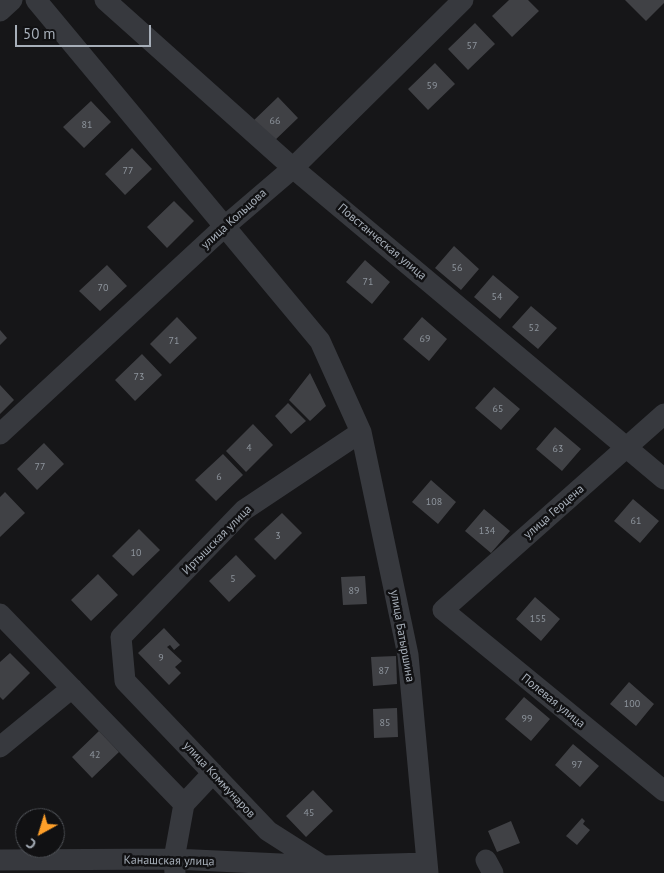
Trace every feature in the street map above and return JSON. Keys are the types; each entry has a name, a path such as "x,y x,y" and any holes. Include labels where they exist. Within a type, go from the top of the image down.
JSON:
{"street":[{"path":"0,11 12,0"},
{"path":"36,0 320,341 361,432"},
{"name":"Повстанческая улица","path":"104,0 293,168 664,479"},
{"name":"улица Кольцова","path":"0,434 224,227 293,168 463,0"},
{"name":"улица Герцена","path":"442,610 664,414"},
{"name":"Иртышская улица","path":"125,681 122,637 244,510 361,432"},
{"name":"улица Батыршина","path":"361,432 408,655 428,868"},
{"name":"Полевая улица","path":"442,610 664,791"},
{"path":"0,614 184,804"},
{"name":"улица Коммунаров","path":"125,681 268,831 324,866"},
{"path":"0,747 72,688"},
{"path":"175,866 184,804 213,773"},
{"name":"Канашская улица","path":"0,860 175,866 428,868"}],"building":[{"path":"509,0 528,0 539,11 512,37 492,16"},
{"path":"625,0 664,0 664,3 646,21"},
{"path":"475,23 495,44 468,70 448,49"},
{"path":"435,63 455,84 428,110 408,89"},
{"path":"278,97 298,118 271,144 251,123"},
{"path":"91,101 111,122 84,148 63,127"},
{"path":"132,148 152,169 125,195 105,174"},
{"path":"174,201 194,221 167,248 147,227"},
{"path":"454,246 479,269 461,290 435,268"},
{"path":"365,260 390,282 372,304 346,282"},
{"path":"107,265 127,286 100,311 79,291"},
{"path":"493,275 519,297 500,319 474,297"},
{"path":"531,306 557,328 538,349 512,327"},
{"path":"177,317 197,338 170,364 150,344"},
{"path":"422,317 447,339 429,361 403,339"},
{"path":"0,330 7,338 0,345"},
{"path":"142,354 162,375 135,401 115,380"},
{"path":"310,373 326,406 310,421 289,400"},
{"path":"0,385 14,400 0,414"},
{"path":"494,387 520,409 501,430 475,408"},
{"path":"288,403 306,421 291,434 275,416"},
{"path":"253,424 273,445 246,472 226,451"},
{"path":"555,427 581,449 562,471 536,449"},
{"path":"44,443 64,464 37,490 17,469"},
{"path":"223,454 243,475 216,501 195,480"},
{"path":"431,480 456,502 438,524 412,502"},
{"path":"5,492 25,513 0,537 0,497"},
{"path":"633,499 659,521 640,543 614,521"},
{"path":"484,509 510,531 491,553 465,531"},
{"path":"282,513 302,533 275,560 254,539"},
{"path":"139,529 160,550 133,576 112,556"},
{"path":"236,555 256,576 229,602 209,581"},
{"path":"98,574 118,595 91,621 71,600"},
{"path":"365,576 367,604 343,605 341,577"},
{"path":"535,597 560,619 541,641 516,619"},
{"path":"164,628 180,645 174,650 170,645 167,647 182,661 175,667 181,673 169,685 138,653"},
{"path":"10,653 30,673 3,700 0,697 0,662"},
{"path":"396,656 397,684 373,686 371,657"},
{"path":"629,682 654,704 636,726 610,704"},
{"path":"524,697 550,719 531,741 505,719"},
{"path":"397,708 398,737 374,738 373,709"},
{"path":"99,731 119,752 92,778 72,757"},
{"path":"573,744 599,766 580,787 555,765"},
{"path":"313,790 333,811 306,837 286,816"},
{"path":"582,818 585,821 583,824 590,830 577,845 566,836"},
{"path":"511,821 520,843 497,852 488,831"}]}
